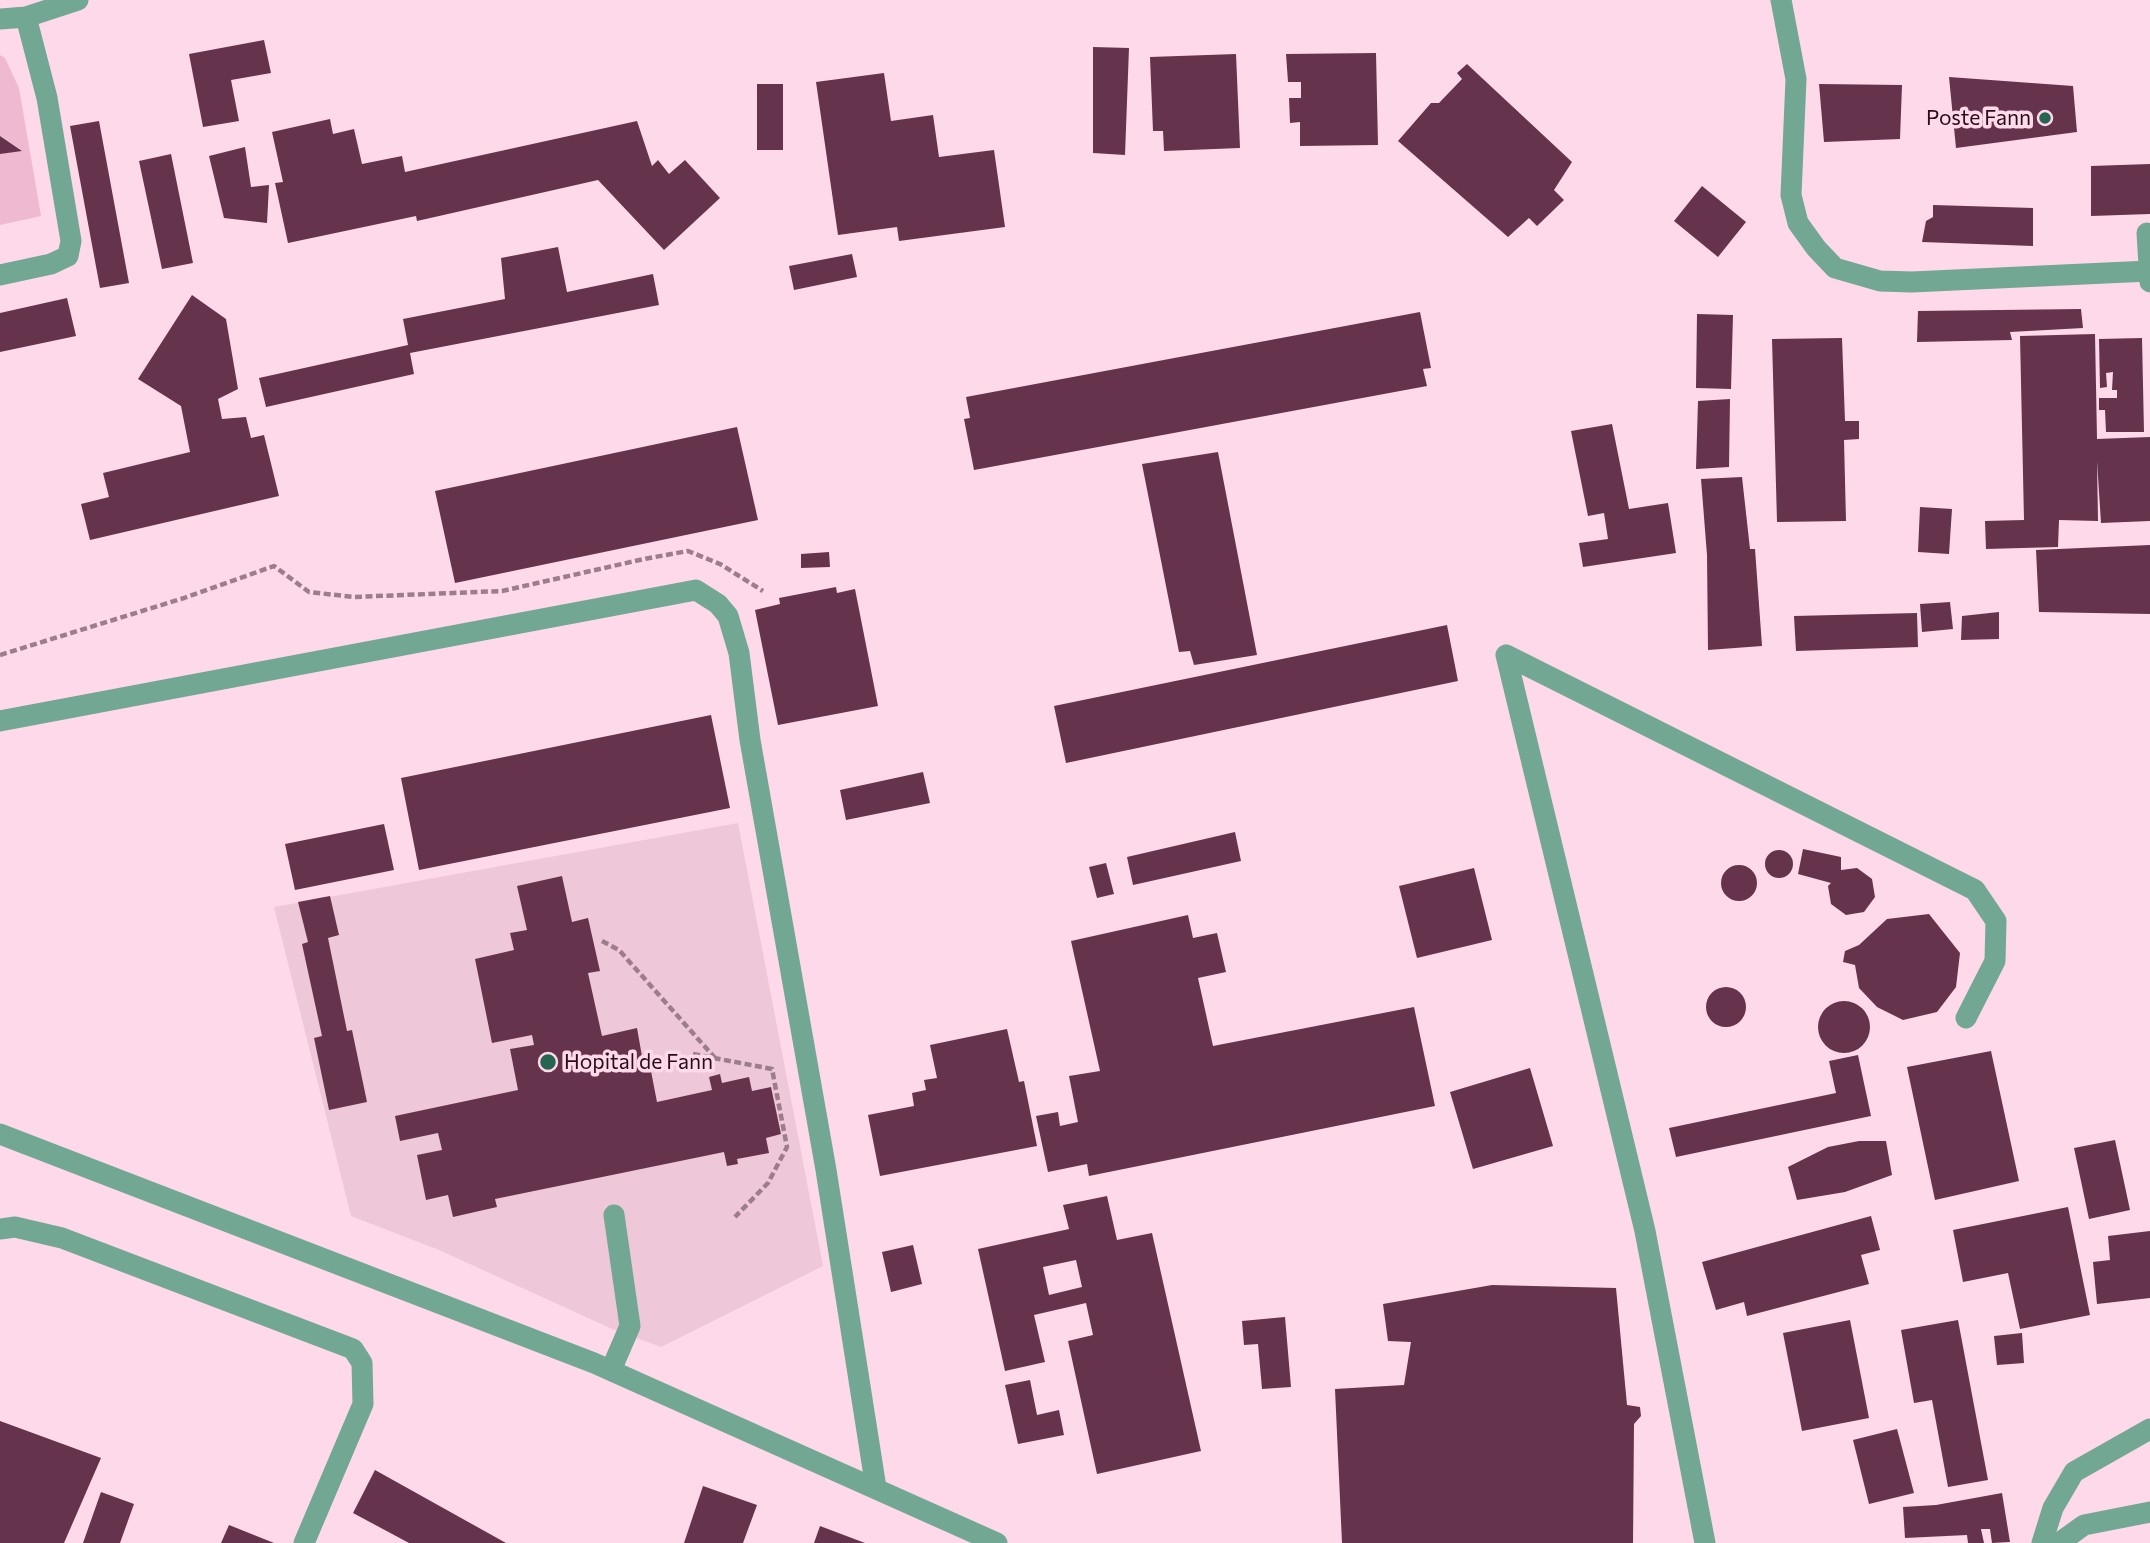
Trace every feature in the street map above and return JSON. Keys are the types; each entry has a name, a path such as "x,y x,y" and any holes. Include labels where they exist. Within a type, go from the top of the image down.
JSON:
{"street":[{"path":"0,19 26,17 78,0"},
{"path":"1781,0 1796,79 1791,195 1798,223 1835,268 1880,281 1912,282 2149,271"},
{"path":"0,275 51,264 68,256 71,241 47,98 26,17"},
{"path":"2147,233 2150,285"},
{"path":"0,721 696,590 718,604 728,616 739,653 750,740 826,1170 876,1488"},
{"path":"1704,1543 1645,1231 1506,655 1975,890 1996,921 1995,961 1966,1018"},
{"path":"0,1134 611,1370 997,1543"},
{"path":"611,1370 630,1326 614,1215"},
{"path":"0,1229 15,1227 62,1238 353,1349 362,1363 363,1404 304,1543"},
{"path":"2042,1543 2053,1508 2074,1472 2150,1429"},
{"path":"2059,1543 2084,1525 2150,1512"}],"path":[{"path":"0,655 184,598 274,566 309,592 354,597 502,591 688,551 720,564 763,591"},
{"path":"602,941 619,950 715,1059"},
{"path":"693,1054 772,1069 787,1147 768,1183 735,1217"}],"shaded area":[{"path":"0,55 5,58 19,88 41,216 0,225 0,154 21,150 0,136"},
{"name":"Hopital de Fann","path":"738,823 823,1266 661,1347 610,1328 439,1250 351,1216 274,907"}],"building":[{"path":"264,40 271,73 231,80 239,121 203,127 189,54"},
{"path":"1093,47 1129,48 1125,155 1093,153"},
{"path":"1376,53 1378,145 1300,146 1300,122 1290,123 1289,98 1301,98 1301,82 1288,82 1286,54"},
{"path":"1236,54 1240,148 1164,151 1163,131 1153,131 1150,57"},
{"path":"1467,64 1572,162 1554,190 1564,200 1537,226 1529,218 1508,237 1398,141 1431,103 1439,103 1462,79 1457,73"},
{"path":"884,73 891,121 933,115 939,157 994,150 1005,227 899,241 897,227 838,235 816,82"},
{"path":"1949,77 2073,86 2077,132 1956,148"},
{"path":"757,84 783,84 783,150 757,150"},
{"path":"1819,84 1902,85 1900,139 1824,142"},
{"path":"330,119 333,134 354,129 362,164 402,156 405,172 637,121 652,166 658,160 669,174 685,160 720,198 664,250 598,180 417,221 416,216 288,243 275,183 283,182 272,132"},
{"path":"99,121 129,283 100,288 70,126"},
{"path":"0,136 22,151 0,154"},
{"path":"245,147 251,187 269,185 267,223 224,218 209,156"},
{"path":"171,154 193,263 162,269 139,161"},
{"path":"2150,164 2150,214 2091,216 2091,166"},
{"path":"1702,186 1746,222 1718,257 1674,221"},
{"path":"1933,205 2033,208 2033,246 1922,242 1926,221 1933,217"},
{"path":"558,247 567,292 653,274 659,305 410,353 414,374 266,407 259,378 408,345 403,319 505,299 501,258"},
{"path":"852,254 857,277 794,290 789,266"},
{"path":"192,295 226,319 238,389 218,399 222,419 246,417 251,438 264,435 279,496 90,540 81,504 109,497 103,473 190,452 181,406 138,379"},
{"path":"67,298 76,336 0,352 0,313"},
{"path":"2081,309 2083,328 2010,332 2012,340 1917,342 1918,311"},
{"path":"1420,312 1431,368 1423,369 1427,386 974,470 964,419 970,418 966,397"},
{"path":"1697,314 1733,315 1731,389 1696,388"},
{"path":"2095,334 2097,439 2150,437 2150,521 2101,523 2097,461 2098,521 2059,520 2058,547 1986,549 1985,521 2024,520 2020,336"},
{"path":"1842,338 1845,421 1859,421 1859,439 1844,440 1846,521 1777,522 1772,339"},
{"path":"2142,338 2144,432 2106,432 2105,410 2099,410 2099,398 2117,398 2117,390 2112,390 2113,372 2106,373 2107,387 2100,388 2099,339"},
{"path":"1730,399 1729,467 1696,469 1698,401"},
{"path":"1612,424 1629,509 1668,503 1676,553 1583,567 1579,543 1608,539 1604,513 1588,516 1571,431"},
{"path":"737,427 758,520 455,583 435,491"},
{"path":"1218,452 1257,655 1194,665 1190,651 1179,652 1142,464"},
{"path":"1742,477 1750,549 1755,549 1762,646 1708,650 1707,555 1701,479"},
{"path":"1920,507 1952,509 1949,554 1918,552"},
{"path":"2150,545 2150,614 2039,612 2036,550"},
{"path":"829,552 830,567 801,568 801,554"},
{"path":"836,587 837,593 855,589 878,706 778,725 755,610 780,604 779,598"},
{"path":"1950,602 1953,629 1922,632 1920,604"},
{"path":"1999,612 1999,639 1961,640 1962,616"},
{"path":"1917,613 1918,647 1796,651 1794,616"},
{"path":"1447,625 1458,681 1066,763 1054,706"},
{"path":"711,715 730,808 419,870 401,778"},
{"path":"923,772 930,803 846,820 840,790"},
{"path":"384,824 394,870 295,890 285,844"},
{"path":"1235,832 1241,861 1133,885 1127,857"},
{"path":"1803,849 1841,857 1841,870 1857,868 1872,879 1875,897 1864,912 1846,915 1831,904 1828,886 1831,883 1798,874"},
{"path":"1779,850 1789,854 1793,864 1789,874 1779,878 1769,874 1765,864 1769,854"},
{"path":"1106,863 1114,894 1097,898 1089,867"},
{"path":"1739,865 1752,870 1757,883 1752,896 1739,901 1726,896 1721,883 1726,870"},
{"path":"1474,868 1492,940 1417,958 1399,886"},
{"path":"562,876 572,922 588,918 600,971 588,973 602,1036 637,1028 643,1062 649,1061 657,1102 712,1090 709,1077 720,1074 722,1083 749,1077 752,1091 771,1087 781,1134 766,1138 769,1153 737,1159 738,1164 727,1166 724,1152 495,1199 497,1207 453,1217 448,1195 426,1200 417,1155 442,1150 438,1133 400,1141 395,1116 518,1090 510,1049 534,1045 532,1035 492,1043 475,959 514,950 510,933 527,930 517,886"},
{"path":"330,896 339,935 328,938 347,1031 352,1030 367,1102 329,1110 314,1038 322,1036 302,944 308,942 298,902"},
{"path":"1929,914 1960,953 1956,987 1937,1012 1903,1020 1877,1007 1859,988 1855,965 1843,962 1845,951 1859,945 1887,919"},
{"path":"1188,915 1193,938 1217,933 1226,972 1198,978 1213,1046 1414,1007 1435,1106 1089,1176 1087,1164 1048,1172 1036,1116 1058,1112 1060,1126 1078,1122 1069,1076 1100,1071 1071,941"},
{"path":"1726,987 1734,988 1740,993 1745,999 1745,1015 1740,1021 1734,1026 1726,1027 1718,1026 1712,1021 1707,1015 1706,1007 1707,999 1712,993 1718,988"},
{"path":"1844,1001 1854,1003 1862,1009 1868,1017 1868,1037 1862,1045 1854,1051 1844,1053 1834,1051 1826,1045 1820,1037 1818,1027 1820,1017 1826,1009 1834,1003"},
{"path":"1007,1029 1019,1082 1024,1081 1037,1146 880,1176 868,1115 914,1106 912,1093 926,1090 924,1080 937,1078 930,1045"},
{"path":"1991,1051 2019,1181 1935,1200 1907,1067"},
{"path":"1858,1055 1871,1116 1676,1157 1669,1128 1836,1093 1829,1061"},
{"path":"1530,1068 1553,1146 1473,1169 1450,1092"},
{"path":"2115,1140 2130,1210 2089,1219 2074,1148"},
{"path":"1859,1141 1886,1141 1892,1175 1845,1192 1797,1200 1788,1167 1828,1147"},
{"path":"1107,1196 1117,1240 1152,1233 1201,1451 1097,1474 1068,1341 1093,1335 1086,1303 1034,1315 1045,1362 1005,1371 978,1249 1069,1229 1063,1205","holes":["1076,1260 1082,1287 1049,1295 1043,1267"]},
{"path":"2068,1207 2090,1315 2020,1329 2008,1273 1963,1282 1953,1230"},
{"path":"1871,1216 1880,1250 1861,1255 1869,1284 1747,1316 1744,1302 1716,1310 1702,1262"},
{"path":"2150,1231 2150,1298 2097,1304 2093,1262 2110,1260 2108,1236"},
{"path":"913,1245 922,1284 891,1292 882,1252"},
{"path":"1492,1285 1616,1288 1627,1405 1640,1407 1641,1416 1634,1424 1633,1543 1342,1543 1335,1389 1404,1385 1411,1342 1388,1341 1383,1304"},
{"path":"1285,1317 1291,1387 1262,1389 1258,1344 1244,1345 1242,1321"},
{"path":"1850,1320 1869,1418 1802,1431 1783,1333"},
{"path":"1958,1320 1988,1480 1948,1487 1932,1400 1914,1403 1901,1330"},
{"path":"2022,1333 2024,1363 1997,1365 1994,1336"},
{"path":"1030,1380 1037,1415 1059,1410 1064,1435 1018,1444 1005,1385"},
{"path":"0,1421 101,1458 64,1543 0,1543"},
{"path":"1897,1429 1914,1493 1869,1504 1853,1440"},
{"path":"375,1470 506,1543 409,1543 353,1513"},
{"path":"703,1486 757,1505 743,1543 684,1543"},
{"path":"101,1492 134,1504 120,1543 83,1543"},
{"path":"2002,1493 2010,1542 1992,1543 1990,1529 1981,1529 1984,1543 1968,1543 1967,1535 1905,1538 1903,1507 1936,1505"},
{"path":"229,1525 274,1543 221,1543"},
{"path":"820,1526 865,1543 814,1543"}],"place":[{"name":"Poste Fann","path":"2045,118"},
{"name":"Hopital de Fann","path":"548,1062"}]}
